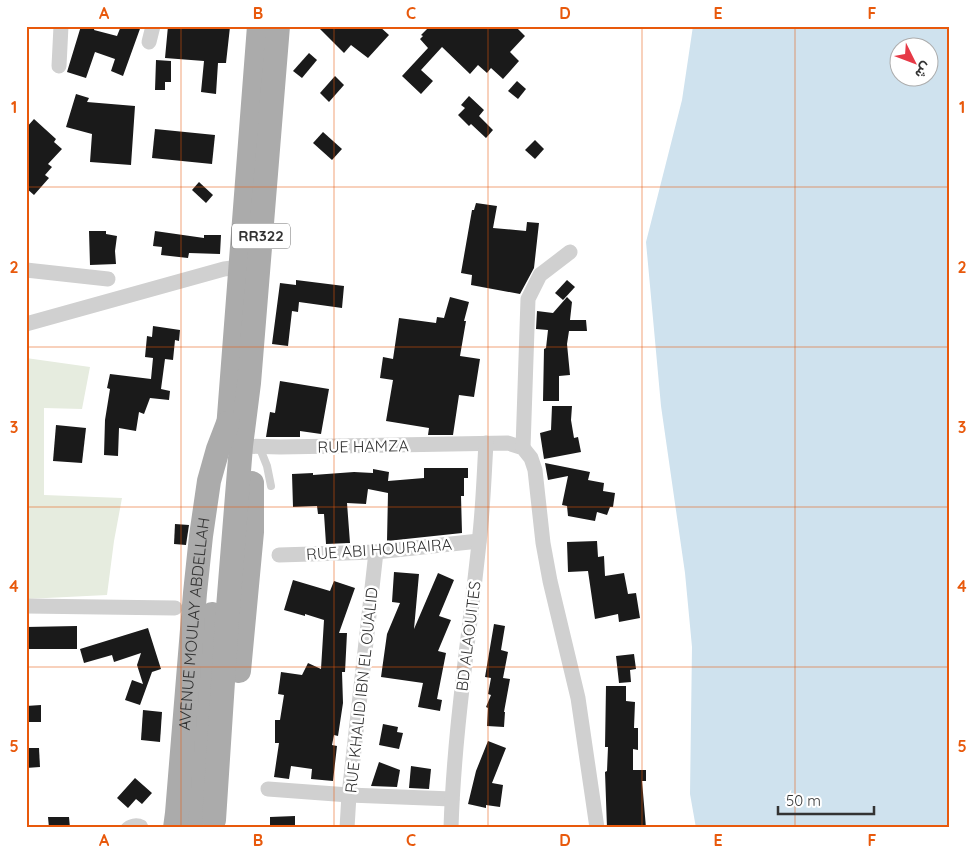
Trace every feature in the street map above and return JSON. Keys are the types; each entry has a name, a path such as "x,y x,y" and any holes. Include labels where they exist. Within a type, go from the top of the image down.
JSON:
{"main road":[{"name":"AVENUE MOULAY ABDELLAH","path":"259,26 228,423 218,449 210,481 201,536 177,813 203,823 238,682 252,532 248,383 278,26"}],"street":[{"path":"59,66 62,26"},
{"path":"149,42 153,26"},
{"path":"570,252 540,275 528,299 523,448 531,458 535,470 542,543 578,698 597,828"},
{"path":"26,324 224,269 240,267"},
{"path":"26,270 108,279"},
{"name":"RUE HAMZA","path":"250,446 290,447 486,443 508,444 523,448"},
{"name":"BD ALAOUITES","path":"451,828 460,700 479,541 486,443"},
{"name":"RUE ABI HOURAIRA","path":"278,555 376,552 479,541"},
{"name":"RUE KHALID IBN EL OUALID","path":"347,828 376,552"},
{"path":"26,606 175,608"},
{"path":"268,789 349,795 452,799"}],"lane":[{"path":"250,446 266,466 271,486"},
{"path":"124,828 131,823 141,823 144,824 144,828"}],"shaded area":[{"path":"26,358 90,367 82,409 44,408 44,495 122,498 107,595 26,599"}],"water":[{"path":"693,26 950,26 950,828 696,828 690,794 692,647 685,573 661,406 646,242 682,100"}],"building":[{"path":"81,26 95,26 94,30 117,36 121,26 141,26 123,76 111,71 115,59 95,52 86,78 67,72"},
{"path":"168,26 230,27 226,63 218,63 216,94 201,92 204,61 165,58"},
{"path":"317,26 379,26 389,35 368,58 351,45 344,53"},
{"path":"430,26 515,26 525,36 510,52 519,61 503,79 491,68 487,73 478,65 470,74 442,47 421,70 433,81 421,94 402,76 428,48 420,39 423,36 421,35"},
{"path":"309,53 317,60 302,78 293,71"},
{"path":"156,60 171,61 171,82 165,82 165,90 155,90"},
{"path":"335,76 344,85 329,102 320,93"},
{"path":"517,81 526,89 518,99 508,91"},
{"path":"76,94 89,98 87,102 135,106 131,165 90,162 92,134 66,127"},
{"path":"469,96 484,110 479,116 493,130 486,138 471,124 469,126 458,115 465,108 461,105"},
{"path":"34,119 56,139 54,142 62,149 48,164 52,167 45,175 49,178 34,195 26,188 26,128"},
{"path":"155,129 215,135 212,164 152,158"},
{"path":"323,132 342,149 332,160 313,143"},
{"path":"535,140 544,149 535,159 525,150"},
{"path":"199,182 213,195 206,203 192,190"},
{"path":"476,203 497,206 493,228 526,231 527,222 539,223 534,268 520,294 471,285 472,275 461,273 472,210 474,210"},
{"path":"89,231 106,231 106,234 117,236 116,264 90,265"},
{"path":"155,231 204,238 204,235 221,235 220,254 189,253 188,258 161,255 162,247 153,246"},
{"path":"296,280 344,286 342,308 299,302 298,312 292,311 288,346 272,344 280,283 296,285"},
{"path":"567,280 575,287 563,300 555,293"},
{"path":"450,297 469,302 464,321 466,321 460,356 480,359 474,397 459,395 453,435 428,435 429,428 386,421 393,380 380,378 383,357 393,359 399,318 436,323 437,317 444,318"},
{"path":"567,297 572,302 570,320 586,320 587,331 569,331 567,344 570,375 559,376 559,401 543,401 544,349 546,348 548,330 536,329 537,311 553,313"},
{"path":"153,326 180,330 179,341 175,340 173,360 165,359 161,389 170,391 169,400 150,398 144,414 139,412 136,431 119,428 118,456 104,455 105,420 110,389 107,388 110,374 151,379 153,358 145,357 147,336 152,337"},
{"path":"280,381 329,389 321,434 300,431 300,437 266,437 270,412 275,413"},
{"path":"552,406 572,406 571,420 574,438 578,437 581,452 544,459 540,433 551,430"},
{"path":"56,425 86,428 82,463 53,461"},
{"path":"545,463 590,472 588,480 604,483 603,491 615,493 613,507 610,507 607,515 597,512 595,521 568,516 567,506 562,505 568,476 548,480"},
{"path":"424,468 468,468 468,478 464,478 464,496 461,496 462,533 387,541 388,493 368,489 366,504 347,503 350,543 326,544 324,514 318,514 317,506 293,507 292,474 373,473 373,469 389,472 388,481 424,478"},
{"path":"175,524 189,525 186,545 174,544"},
{"path":"597,541 598,557 604,556 605,576 624,573 628,594 636,593 640,618 619,622 618,614 595,619 588,571 568,572 567,542"},
{"path":"394,572 419,574 414,629 438,573 454,580 439,616 451,620 438,651 446,653 437,699 442,700 440,711 418,707 423,683 381,677 387,634 400,603 392,602"},
{"path":"293,580 330,591 334,581 355,588 339,633 347,633 345,672 342,672 343,703 338,736 334,735 332,745 337,746 333,781 311,779 312,769 291,766 289,779 274,777 279,743 275,743 275,720 280,720 284,695 278,694 281,672 302,675 308,663 321,669 324,620 284,610"},
{"path":"494,624 505,626 501,650 508,652 503,678 510,679 504,712 504,727 487,726 488,708 486,707 491,695 488,694 491,678 485,677"},
{"path":"77,626 77,649 26,649 26,627"},
{"path":"148,628 161,669 152,672 140,705 125,700 132,680 143,684 137,665 141,653 114,662 112,655 84,663 80,649"},
{"path":"634,654 636,669 630,670 631,682 619,683 616,656"},
{"path":"606,686 626,686 626,701 635,702 634,728 638,728 638,750 633,749 633,770 646,770 646,781 642,781 646,828 607,828 605,772 607,771 608,747 605,747"},
{"path":"41,705 41,722 26,722 26,706"},
{"path":"143,710 162,712 160,742 141,740"},
{"path":"383,724 398,727 397,732 403,733 399,749 379,745"},
{"path":"488,741 506,748 492,783 503,785 500,807 486,805 486,808 468,804 476,771"},
{"path":"26,748 39,748 40,767 26,768"},
{"path":"379,762 400,770 397,787 371,786"},
{"path":"411,766 431,769 429,789 409,788"},
{"path":"135,778 152,793 142,804 136,799 128,808 117,798"},
{"path":"295,816 295,828 270,828 270,817"},
{"path":"48,817 69,817 70,828 49,828"}]}
